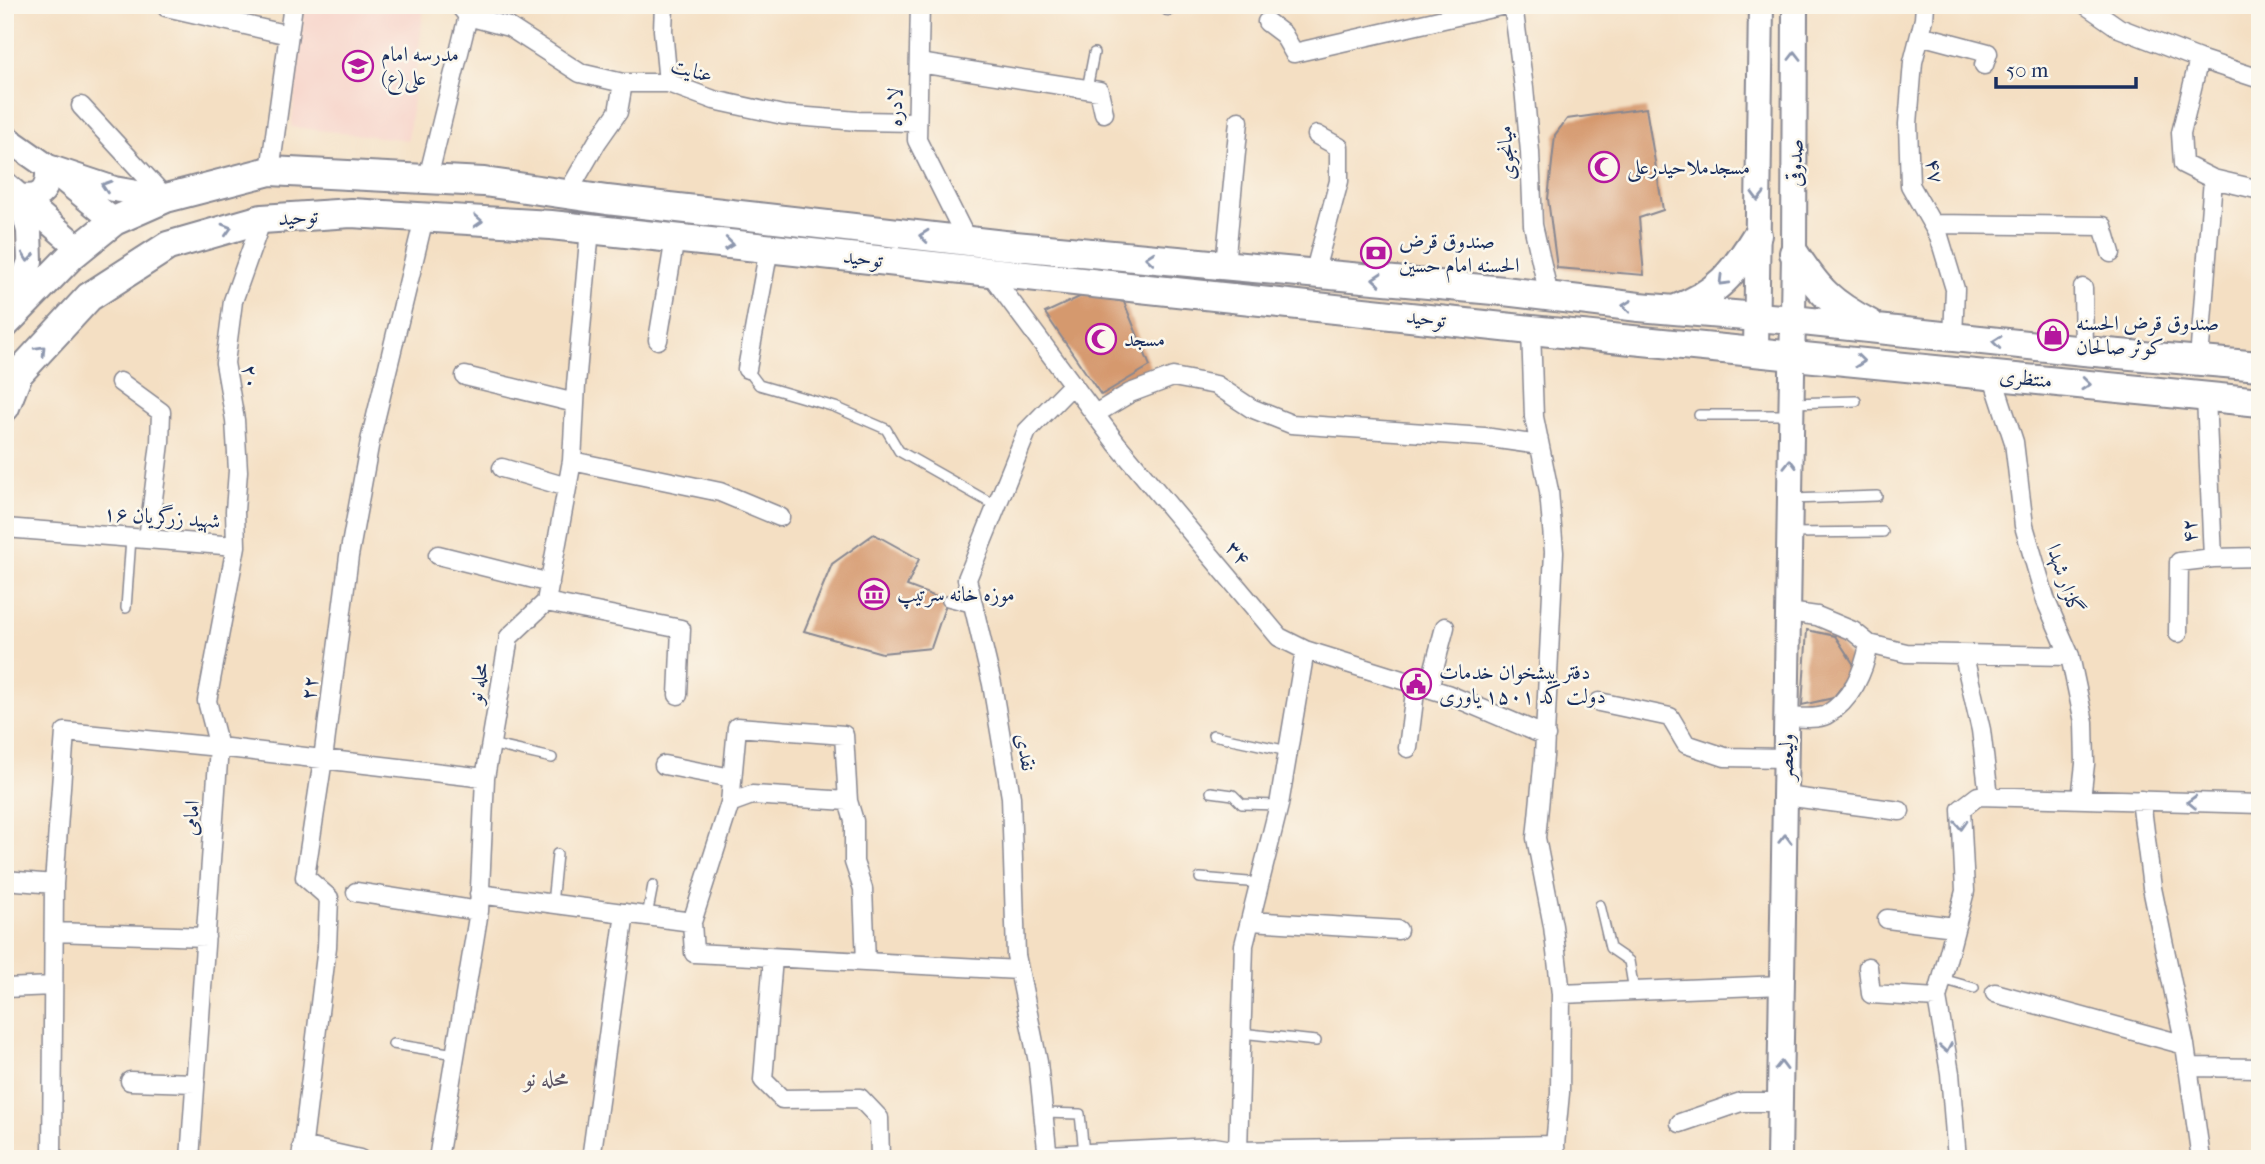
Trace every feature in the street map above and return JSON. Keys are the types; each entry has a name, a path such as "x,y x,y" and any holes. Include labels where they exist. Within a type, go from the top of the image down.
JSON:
{"main road":[{"name":"صدوقی","path":"1756,351 1761,5"},
{"name":"صدوقی","path":"1792,355 1795,5"},
{"path":"1759,98 1795,100"},
{"path":"5,137 48,167 114,221"},
{"path":"48,167 114,189 166,198"},
{"path":"13,190 32,198 42,192 49,182 48,167"},
{"name":"توحید","path":"8,320 80,249 114,221 166,198 270,171 428,177 484,182 967,240 1793,320"},
{"path":"13,190 80,249"},
{"path":"8,320 30,261 29,231 13,190"},
{"name":"توحید","path":"5,407 18,374 89,297 168,246 262,219 351,213 590,229 1531,330 1792,355"},
{"path":"835,255 838,226"},
{"path":"1674,310 1698,300 1719,286 1741,262 1757,235"},
{"path":"1794,253 1816,286 1838,306 1882,330"},
{"name":"منتظری","path":"1793,320 2084,351 2260,366"},
{"name":"منتظری","path":"1792,355 2260,402"},
{"name":"ولیعصر","path":"1779,1159 1792,355"}],"street":[{"path":"270,171 293,5"},
{"path":"664,5 663,30 668,83"},
{"name":"لادره","path":"920,5 917,140 967,240"},
{"path":"1268,22 1283,34 1294,53 1505,5"},
{"name":"میانجوی","path":"1513,5 1524,88 1533,225 1549,296"},
{"name":"۴۷","path":"1925,5 1913,62 1908,124 1910,185 1939,236 1955,289 1953,337"},
{"path":"2087,5 2119,28 2260,79"},
{"path":"166,7 289,35"},
{"path":"428,177 463,10"},
{"name":"عنایت","path":"463,10 509,26 580,73 623,83 668,83 714,100 783,115 917,122"},
{"path":"1920,35 1988,53 1984,65"},
{"path":"2199,59 2181,133 2183,164 2213,179 2260,190"},
{"path":"919,63 1099,91 1104,113"},
{"path":"567,194 618,112 623,83"},
{"path":"80,106 166,198"},
{"path":"1225,265 1239,121"},
{"path":"1314,274 1339,181 1339,147 1317,135"},
{"path":"2199,360 2213,179"},
{"name":"۲۲","path":"301,1152 327,947 329,898 305,877 349,556 370,441 424,218"},
{"name":"۲۰","path":"236,545 235,420 225,363 233,301 262,219"},
{"path":"1932,224 2103,226 2111,253"},
{"path":"590,229 572,461 546,602 681,629 678,695"},
{"path":"659,340 675,238"},
{"path":"747,369 769,248"},
{"name":"۳۴","path":"989,272 1117,444 1279,637 1305,650 1423,686 1546,736"},
{"path":"2083,288 2084,351"},
{"path":"1047,1157 1084,1153 1238,1151 1375,1154 1555,1152 1560,1093 1561,994 1551,912 1536,838 1546,736 1554,552 1549,491 1534,417 1531,330"},
{"name":"گلزار شهدا","path":"1992,375 2014,442 2024,526 2046,601 2070,656 2084,722 2085,764 2081,799"},
{"path":"465,376 575,403"},
{"path":"1095,414 1130,394 1172,377 1216,385 1251,408 1291,424 1432,433 1539,445"},
{"path":"120,382 161,412 160,443 139,538"},
{"name":"نقدی","path":"1047,1157 1038,1062 1016,955 1010,797 992,684 967,579 1027,431 1073,384"},
{"name":"۴۲","path":"2178,633 2179,562 2213,558 2206,397"},
{"path":"572,461 720,492 780,517"},
{"path":"502,468 567,487"},
{"name":"۱۶ شهید زرگریان","path":"5,528 236,545 207,701 219,747"},
{"path":"438,555 550,583"},
{"path":"2213,558 2260,557"},
{"name":"محله نو","path":"438,1159 479,902 485,778 509,638 546,602"},
{"path":"1788,612 1817,616 1853,631 1869,645 1906,653 2070,656"},
{"path":"1408,748 1423,686 1445,627"},
{"path":"1786,717 1824,716 1851,693 1866,663 1869,645"},
{"path":"1238,1151 1244,945 1279,805 1305,650"},
{"path":"1964,656 1981,730 1989,796"},
{"path":"1599,702 1670,717 1686,744 1725,757 1786,758"},
{"path":"866,962 863,889 854,862 854,821 848,801 844,735 737,727 730,803 692,922 694,953 773,958 1019,970"},
{"path":"52,1159 54,884 65,732 485,778"},
{"name":"امامی","path":"190,1159 219,747"},
{"path":"664,765 732,778"},
{"path":"730,803 752,795 848,801"},
{"path":"1785,796 1900,811"},
{"path":"1957,1159 1951,1073 1937,998 1965,891 1961,809 1978,796 2260,804"},
{"path":"2141,800 2152,888 2185,1045 2201,1159"},
{"path":"5,880 54,884"},
{"path":"356,892 479,902 552,904 692,922"},
{"path":"591,1159 625,913"},
{"path":"1887,919 1955,928"},
{"path":"1250,921 1398,930"},
{"path":"54,932 206,937"},
{"path":"773,958 763,1080 782,1099 860,1098 879,1118 880,1159"},
{"path":"1868,967 1871,994 1937,998"},
{"path":"1561,994 1782,985"},
{"path":"5,988 53,986"},
{"path":"1995,993 2185,1045"},
{"path":"2188,1067 2260,1068"},
{"path":"130,1081 195,1083"},
{"path":"1680,1123 1741,1102 1780,1102"},
{"path":"301,1152 360,1159"}],"lane":[{"path":"1087,89 1094,53"},
{"path":"747,369 759,385 835,407 886,429 899,451 996,506"},
{"path":"1699,415 1791,409 1856,401"},
{"path":"1790,499 1877,496"},
{"path":"1789,533 1883,532"},
{"path":"126,608 139,538"},
{"path":"947,601 974,608"},
{"path":"1213,735 1288,751"},
{"path":"491,744 552,758"},
{"path":"1211,793 1233,795 1242,804 1279,805"},
{"path":"552,904 557,854"},
{"path":"1200,878 1260,883"},
{"path":"647,916 653,885"},
{"path":"1600,905 1610,948 1629,961 1634,991"},
{"path":"1942,979 1974,988"},
{"path":"1241,1033 1316,1041"},
{"path":"393,1044 455,1054"},
{"path":"1043,1113 1080,1114 1084,1153"}],"shaded area":[{"name":"مدرسه امام علی(ع)","path":"305,5 424,5 408,140 291,127"}],"building":[{"name":"مسجدملاحیدرعلی","path":"1646,108 1663,210 1639,218 1644,275 1557,268 1548,199 1555,135 1567,119"},
{"name":"مسجد","path":"1086,294 1124,302 1150,366 1101,395 1045,313"},
{"name":"موزه خانه سرتیپ","path":"874,534 919,559 907,586 947,601 931,648 882,653 804,631 832,564"},
{"path":"1807,630 1835,636 1856,668 1833,698 1802,705"}],"place":[{"name":"مدرسه امام علی(ع)","path":"358,66"},
{"name":"مسجدملاحیدرعلی","path":"1604,167"},
{"name":"صندوق قرض الحسنه امام حسین","path":"1376,253"},
{"name":"صندوق قرض الحسنه کوثر صالحان","path":"2053,335"},
{"name":"مسجد","path":"1101,339"},
{"name":"موزه خانه سرتیپ","path":"874,594"},
{"name":"دفتر پیشخوان خدمات دولت کد ۱۵۰۱ یاوری","path":"1416,684"}],"district":[{"name":"محله نو","path":"546,1078"}]}
